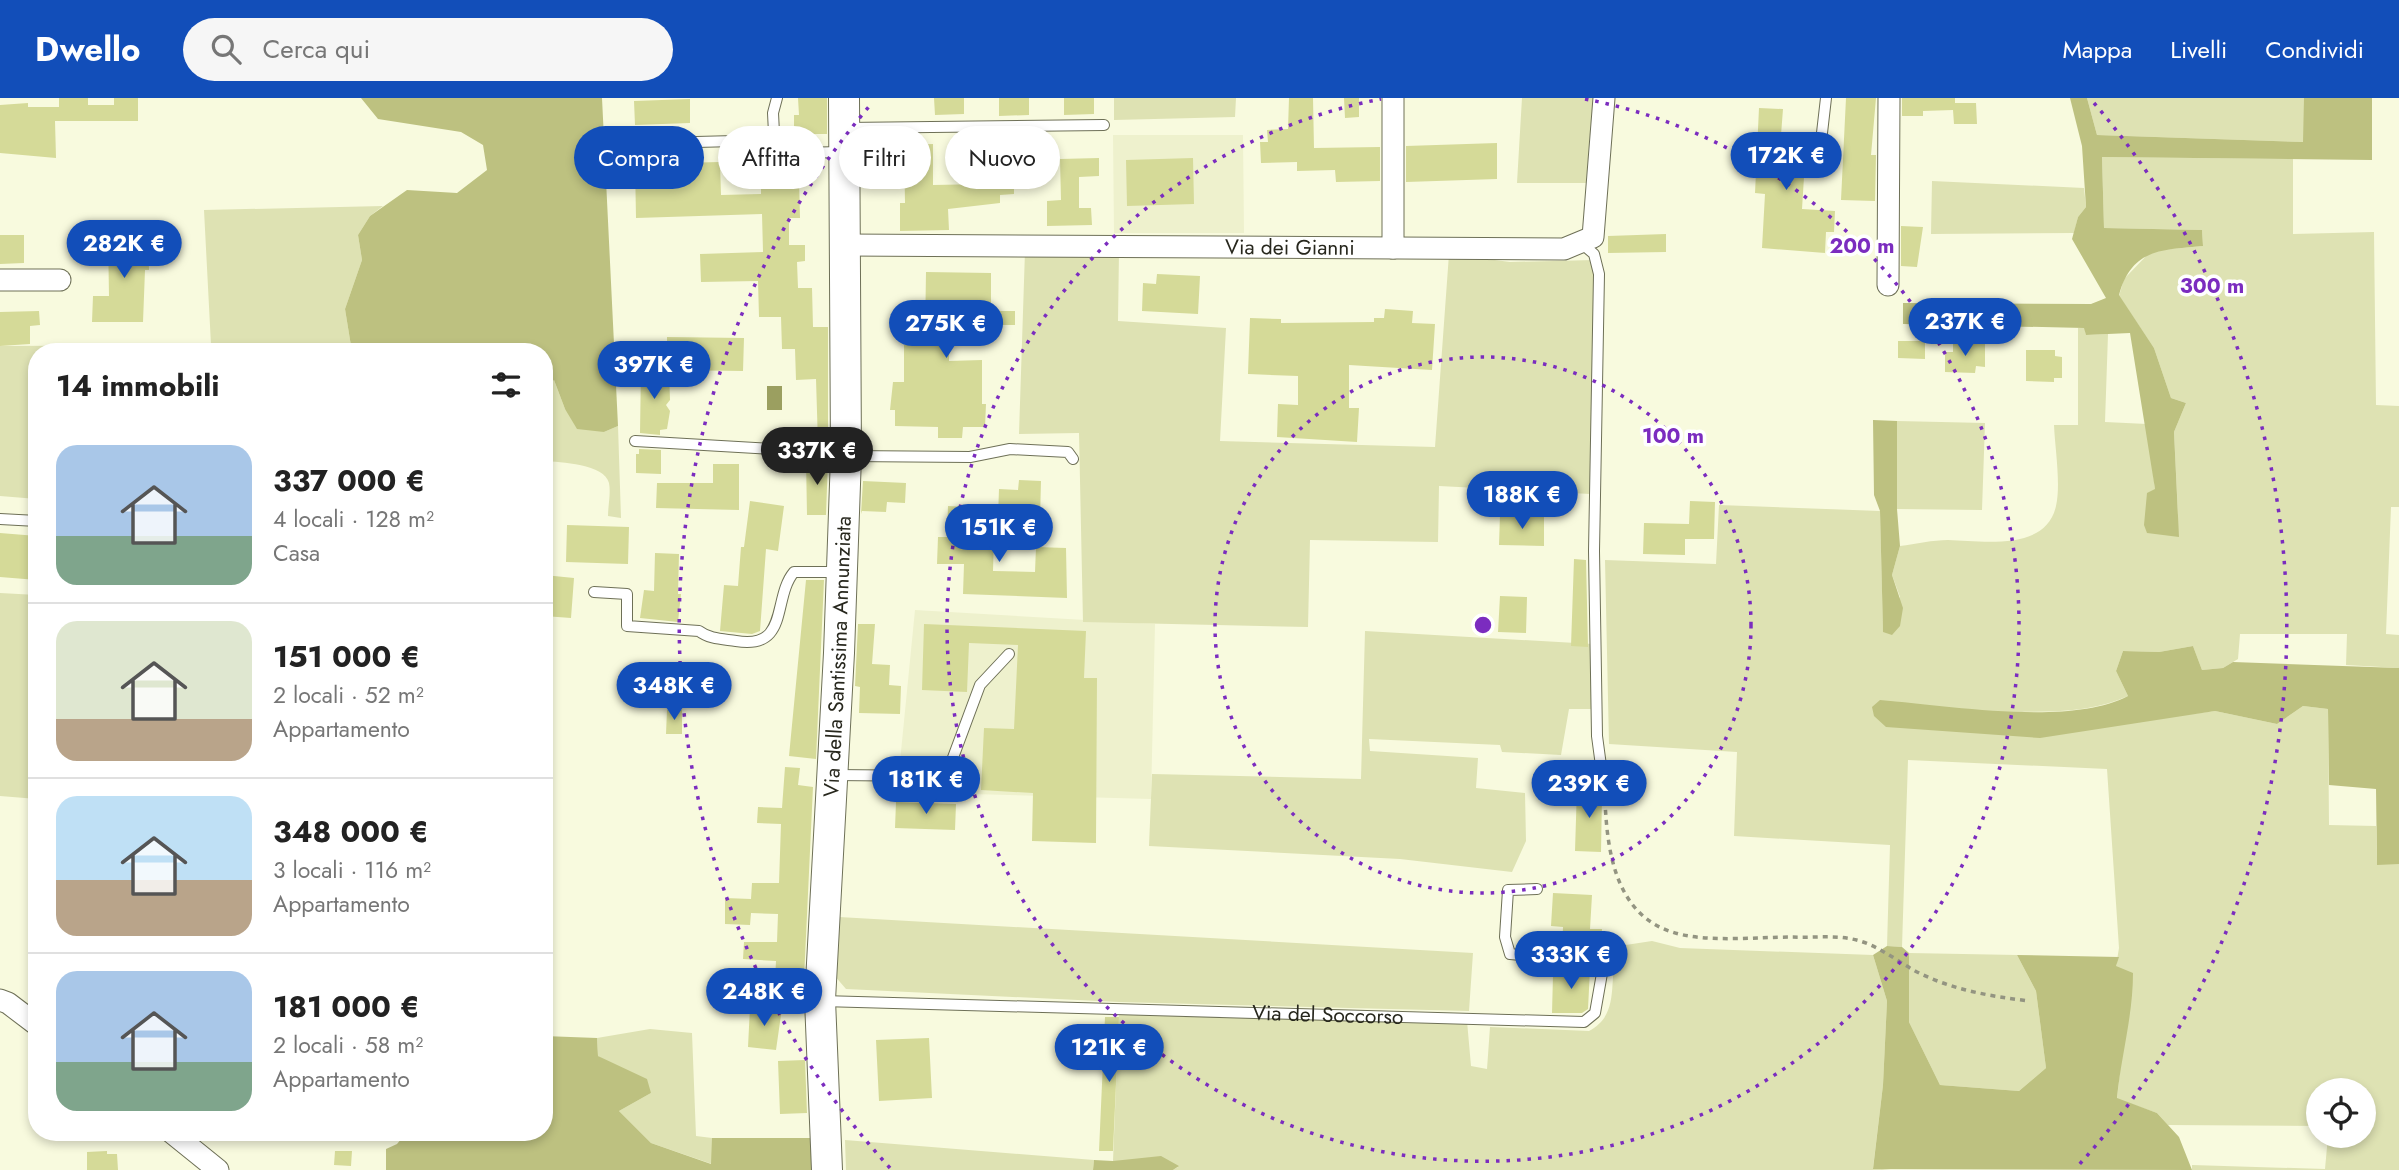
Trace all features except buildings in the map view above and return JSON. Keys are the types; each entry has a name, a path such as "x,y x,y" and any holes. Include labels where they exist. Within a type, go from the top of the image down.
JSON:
{"street":[{"name":"Via della Santissima Annunziata","path":"845,98 845,126"},
{"path":"1393,98 1393,248"},
{"path":"1580,242 1593,237 1604,98"},
{"path":"1888,285 1889,98"},
{"name":"Via della Santissima Annunziata","path":"827,1170 820,1000 846,455 845,189"},
{"name":"Via dei Gianni","path":"846,245 1564,248 1580,242"},
{"path":"0,280 60,280"},
{"path":"3,999 28,1019"},
{"path":"181,1141 218,1170"}],"lane":[{"path":"774,126 776,98"},
{"path":"1811,169 1819,159 1825,98 1816,98"},
{"path":"931,135 1104,125"},
{"path":"1580,242 1594,254 1599,274 1594,551 1597,736 1604,788"},
{"path":"635,441 846,455 970,457 1010,449 1068,452 1073,459"},
{"path":"0,519 28,521"},
{"path":"594,592 627,594 627,626 699,631 705,636 748,643 757,642 771,632 794,572 840,572"},
{"path":"831,775 939,776 948,771 979,685 1009,654"},
{"name":"Via del Soccorso","path":"820,1000 1584,1022 1595,1013 1604,962 1510,954 1505,937 1508,890 1537,889"}],"path":[{"path":"1604,788 1607,843 1616,880 1641,914 1671,932 1711,937 1849,938 1872,944 1917,972 1966,992 2029,1001"}],"shaded area":[{"path":"361,98 602,98 603,126 574,126 574,189 606,189 618,426 604,432 577,429 553,381 553,343 351,343 345,309 362,260 358,235 370,216 407,190 457,193 487,170 483,145 461,132 378,119"},
{"path":"1114,98 1236,98 1235,117 1114,120"},
{"path":"1522,98 1593,98 1586,183 1517,183"},
{"path":"2070,98 2087,98 2097,135 2303,142 2304,98 2372,98 2372,160 2102,157 2104,228 2202,230 2203,246 2162,251 2140,260 2132,268 2119,295 2154,348 2171,398 2186,403 2174,432 2179,537 2147,533 2144,525 2147,493 2155,489 2130,333 2086,335 2084,328 1903,324 1903,303 2091,304 2106,298 2072,239 2078,217 2086,207 2082,146"},
{"path":"2087,98 2304,98 2304,142 2097,135"},
{"path":"1113,135 1243,135 1244,233 1114,233"},
{"path":"2102,157 2293,159 2293,234 2374,232 2376,405 2399,406 2399,507 2391,507 2386,634 2399,635 2399,668 2346,665 2347,634 2240,634 2238,659 2223,668 2202,670 2193,646 2159,652 2123,651 2116,671 2128,696 2102,705 2040,712 2018,711 2135,721 2215,711 2277,724 2303,706 2328,709 2329,825 2376,826 2377,864 2399,864 2399,1170 2192,1170 2192,1165 2325,1169 2327,1148 2376,1148 2376,1078 2306,1078 2306,1126 2168,1125 2157,1113 2117,1099 2126,1036 2116,966 2119,948 2107,769 1908,760 1902,947 1887,946 1890,845 1734,836 1737,752 1609,744 1605,560 1716,564 1719,505 1880,511 1883,631 1900,597 1892,575 1900,546 1942,540 2011,541 2040,531 2050,521 2056,506 2058,487 2054,425 2078,425 2078,328 2085,328 2086,335 2108,334 2105,422 2147,424 2155,489 2178,515 2174,432 2186,403 2171,398 2154,348 2119,296 2124,279 2151,251 2203,246 2202,230 2104,228"},
{"path":"1932,181 2084,188 2086,207 2078,217 2074,233 1931,234"},
{"path":"383,206 370,216 358,235 362,260 345,309 351,343 211,343 204,210"},
{"path":"1025,251 1119,252 1118,321 1226,328 1220,441 1435,447 1449,254 1510,262 1594,260 1590,494 1439,486 1438,542 1310,540 1308,627 1083,622 1079,433 1019,434"},
{"path":"0,346 28,346 28,498 0,496"},
{"path":"553,381 565,409 604,432 618,426 621,518 608,516 610,495 606,477 581,465 553,462"},
{"path":"767,386 782,386 782,410 767,410"},
{"path":"1873,420 1897,421 1897,509 1900,546 1892,575 1903,608 1900,626 1892,635 1883,632 1880,511 1874,495"},
{"path":"1897,421 1985,423 1982,510 1897,509"},
{"path":"0,593 28,595 28,798 0,796"},
{"path":"915,610 1155,624 1151,799 897,792"},
{"path":"1365,631 1593,644 1594,709 1569,709 1561,755 1502,752 1500,745 1369,739 1370,751 1478,758 1476,788 1525,793 1526,841 1512,872 1400,859 1149,846 1152,774 1361,779"},
{"path":"2193,646 2202,670 2223,668 2233,662 2399,668 2399,864 2377,865 2376,789 2329,785 2328,709 2303,706 2277,724 2215,711 2040,738 1886,727 1874,716 1872,707 1880,700 2007,712 2074,710 2103,705 2128,696 2116,671 2123,651 2159,652"},
{"path":"839,917 1473,953 1469,1011 1119,1002 846,989 834,975"},
{"path":"1652,941 1680,948 1873,955 1887,1001 1883,1085 1873,1168 1891,1170 1173,1170 1178,1167 1113,1161 1119,1011 1467,1021 1471,1066 1487,1069 1490,1027 1589,1031 1600,1023 1610,1004 1615,958 1619,946"},
{"path":"1887,946 1902,947 1909,953 1909,1022 1940,1085 2019,1091 2046,1068 2036,991 2017,955 2119,957 2116,966 2133,973 2117,1098 2157,1113 2179,1137 2192,1170 1873,1169 1883,1085 1887,1001 1873,955"},
{"path":"1909,953 2017,955 2036,991 2046,1068 2019,1091 1940,1085 1909,1022"},
{"path":"650,1029 692,1033 696,1136 712,1138 712,1164 651,1143 619,1111 651,1093 598,1056 597,1038"},
{"path":"553,1036 597,1038 598,1056 647,1079 651,1093 619,1111 651,1143 711,1164 712,1138 816,1138 816,1170 386,1170 386,1149 400,1141 553,1141"},
{"path":"845,1140 1094,1160 1093,1170 846,1170"},
{"path":"1161,1156 1179,1166 1173,1170 1093,1170 1094,1160 1113,1161"}]}
